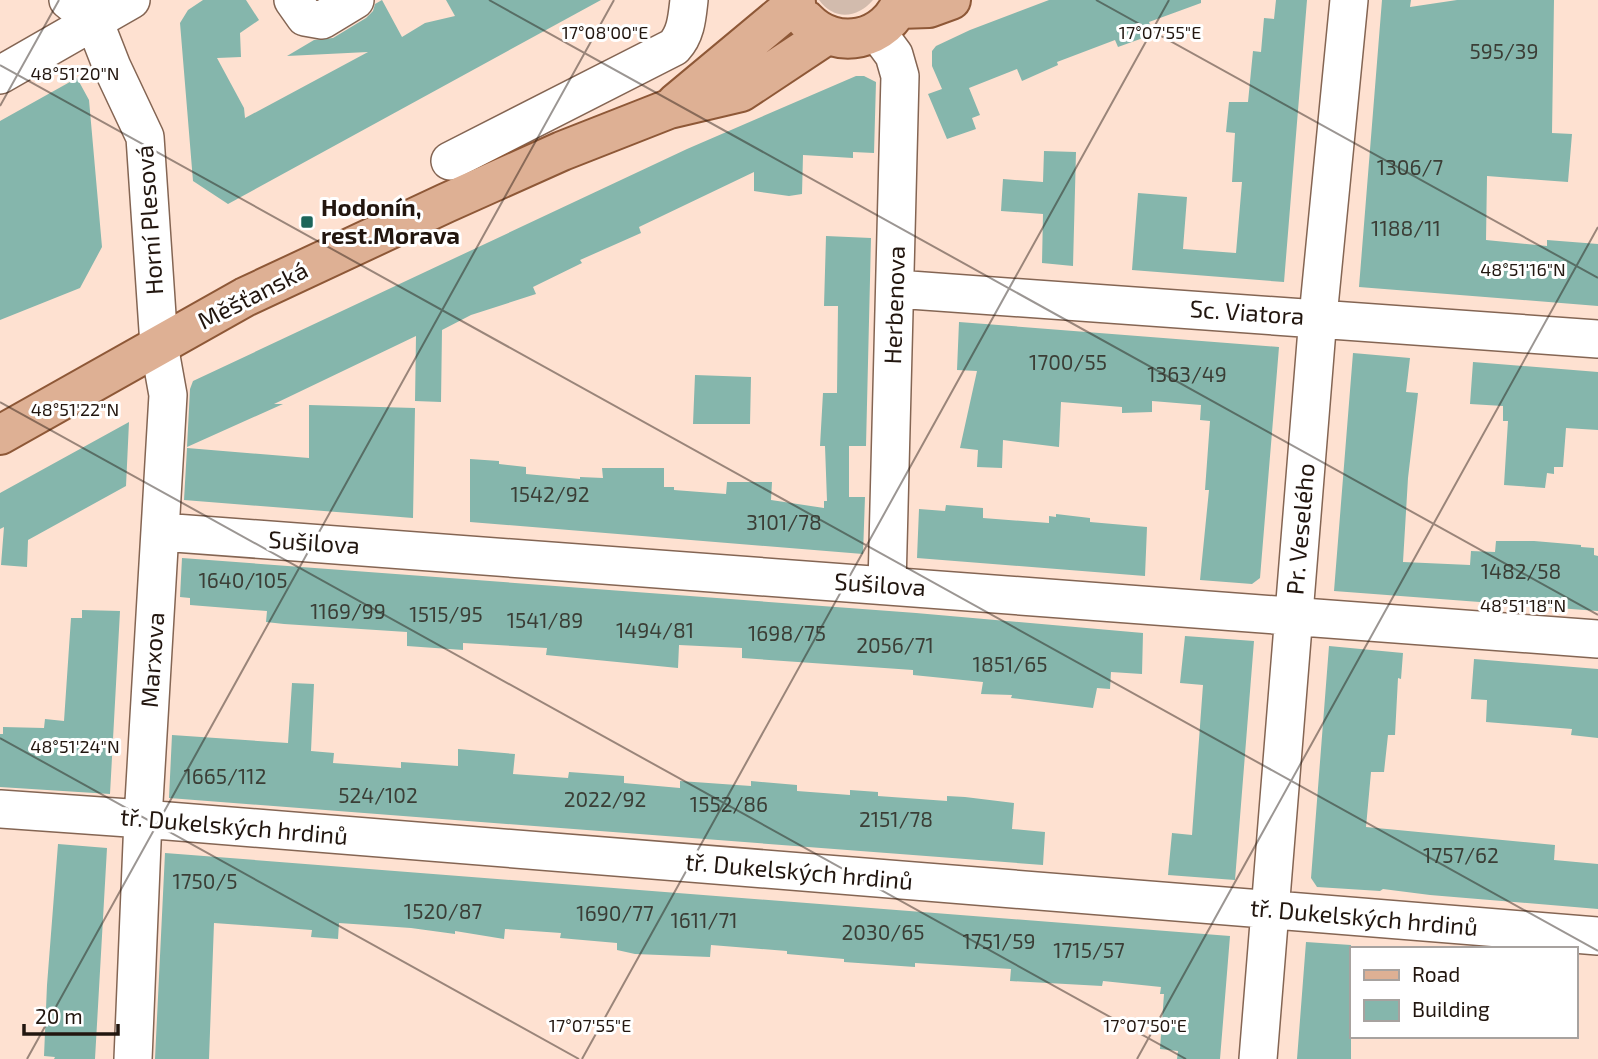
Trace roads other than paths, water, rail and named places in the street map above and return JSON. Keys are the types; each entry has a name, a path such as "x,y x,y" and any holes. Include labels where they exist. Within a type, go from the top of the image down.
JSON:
{"main road":[{"path":"795,2 814,28 844,39 861,38 892,14 929,8 951,0"},
{"name":"Měšťanská","path":"669,109 795,2"},
{"name":"Měšťanská","path":"0,435 245,297 446,202 562,151 669,109 741,92 827,35"}],"street":[{"path":"0,75 81,10 131,0"},
{"path":"293,0 305,17 322,20 355,0"},
{"path":"450,161 674,47 682,39 689,0"},
{"name":"Pr. Veselého","path":"1258,1059 1318,317 1349,0"},
{"name":"Horní Plesová","path":"81,10 145,137 159,345"},
{"name":"Herbenova","path":"887,585 900,76 894,55 892,14"},
{"name":"Sc. Viatora","path":"896,289 1598,339"},
{"name":"Marxova","path":"133,1059 143,819 168,395 159,345"},
{"name":"Sušilova","path":"161,532 1598,639"},
{"name":"tř. Dukelských hrdinů","path":"0,809 1598,936"}],"place":[{"name":"Hodonín, rest.Morava","path":"307,222"}]}
